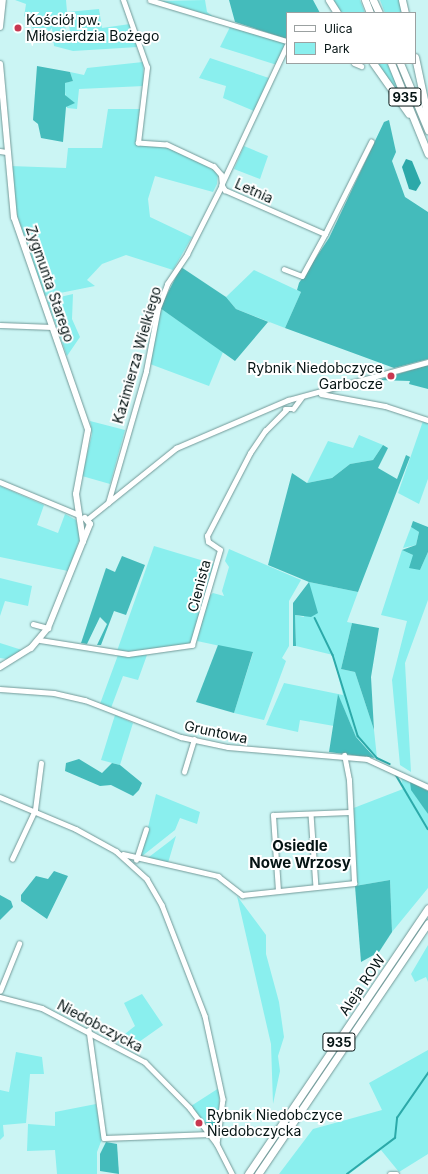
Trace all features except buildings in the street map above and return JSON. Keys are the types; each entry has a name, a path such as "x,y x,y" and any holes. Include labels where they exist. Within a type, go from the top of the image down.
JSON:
{"main road":[{"path":"329,0 336,12"},
{"path":"365,0 370,12"},
{"path":"374,0 379,12"},
{"path":"402,0 405,12"},
{"path":"416,62 428,118"},
{"path":"374,64 419,131"},
{"name":"935","path":"391,64 428,154"},
{"name":"935","path":"400,64 428,130"},
{"name":"Aleja ROW","path":"248,1174 428,908"},
{"name":"Aleja ROW","path":"258,1174 428,923"}],"street":[{"path":"0,27 3,0"},
{"path":"124,0 147,68 138,143 167,145 214,166 221,175 222,185"},
{"path":"150,0 286,41"},
{"name":"Letnia","path":"286,48 222,185 225,190 325,234"},
{"name":"Zygmunta Starego","path":"0,64 3,152 14,217 88,430 76,490 77,514 86,522"},
{"path":"356,64 361,66"},
{"path":"284,269 302,276 325,234 371,142"},
{"name":"Kazimierza Wielkiego","path":"108,503 146,371 158,308 167,284 187,254 222,185"},
{"path":"0,324 52,327"},
{"path":"285,407 291,401 320,394 428,362"},
{"path":"320,394 385,406 428,420"},
{"path":"86,522 172,450 270,409 294,406 301,398"},
{"path":"291,401 294,406"},
{"name":"Cienista","path":"40,640 117,653 138,654 191,646 220,550 208,542 207,536 253,448 285,407"},
{"path":"0,482 77,514"},
{"path":"0,667 40,640 48,628 83,540 86,522 77,507"},
{"path":"33,624 48,628"},
{"name":"Gruntowa","path":"0,689 54,693 85,700 194,740 253,751 344,755 383,764 428,787"},
{"path":"184,772 194,740"},
{"path":"0,797 35,810 136,860 218,876 242,895 354,883 349,812 349,780 344,755"},
{"path":"12,859 35,810 42,763"},
{"path":"278,891 273,815 349,812"},
{"path":"311,814 316,887"},
{"path":"136,860 146,830"},
{"path":"116,851 147,878 162,905 206,1016 223,1099 217,1144"},
{"path":"0,991 19,944"},
{"name":"Niedobczycka","path":"0,997 40,1007 89,1030 145,1062 210,1134 217,1144 232,1174"},
{"path":"89,1030 104,1138 210,1134"},
{"path":"390,1174 397,1174"}],"green space":[{"path":"15,0 66,0 67,12 99,9 102,28 130,24 138,47 73,51 54,46 52,28 49,31 32,28 31,20 65,23 66,32 70,31 68,21 29,17 29,11 24,17 26,4"},
{"path":"205,0 207,12 214,17 161,1"},
{"path":"332,0 360,0 365,12 340,12"},
{"path":"380,0 399,0 402,12 385,12"},
{"path":"230,27 286,43 277,65 220,47"},
{"path":"210,58 269,78 254,111 223,98 226,86 199,78"},
{"path":"143,62 144,86 79,89 77,109 67,108 64,83 73,81 70,72 84,75 87,68"},
{"path":"377,64 387,64 404,102"},
{"path":"108,109 140,109 136,145 168,148 196,160 218,173 217,184 213,192 155,176 148,199 150,217 192,237 173,270 126,255 102,264 87,280 95,286 45,296 16,212 10,166 66,168 68,148 102,148"},
{"path":"244,146 268,156 260,179 234,169"},
{"path":"254,270 301,292 285,328 236,309 226,297"},
{"path":"73,294 72,319 80,337 67,356 47,300"},
{"path":"160,308 223,352 209,386 150,364"},
{"path":"90,421 125,430 110,484 82,476 92,434"},
{"path":"423,421 428,422 428,479 419,504 398,493"},
{"path":"359,435 383,445 373,460 350,464 332,478 307,483 328,441 353,448"},
{"path":"0,486 44,505 37,525 58,533 65,514 76,520 80,538 68,571 0,557"},
{"path":"411,527 419,532 416,545 403,548"},
{"path":"154,546 214,564 191,644 139,652 117,651"},
{"path":"229,549 301,580 289,601 289,646 282,658 286,661 264,720 234,713 253,653 197,641 208,597 213,593 224,596 222,591 229,567 225,561"},
{"path":"402,550 413,555 420,570 428,552 428,600 405,663 411,772 400,765 392,680 407,621 381,615"},
{"path":"0,578 32,586 28,606 5,601 0,616"},
{"path":"309,582 358,592 347,622 352,623 341,669 355,672 374,730 377,758 356,737 338,695 334,726 300,720 298,732 266,725 284,683 343,695 333,655 296,646 295,615 304,617"},
{"path":"0,643 22,650 7,659 0,658"},
{"path":"118,655 147,655 138,680 123,676 111,708 100,704"},
{"path":"115,715 133,723 120,765 101,760"},
{"path":"401,777 410,782 428,814 428,888 392,932 390,880 355,886 351,809 403,789"},
{"path":"156,794 200,812 197,824 180,818 175,830 141,857"},
{"path":"176,836 168,863 145,860 170,841"},
{"path":"237,896 266,935 266,954 279,1002 284,1037 278,1056 280,1071 273,1104 271,1044"},
{"path":"428,945 428,982 426,977 415,982 411,974"},
{"path":"142,994 163,1025 129,1049 116,1041 135,1026 124,1003"},
{"path":"428,1050 428,1154 399,1172 381,1150 349,1174 279,1174 313,1129 382,1110 369,1083"},
{"path":"16,1052 42,1057 44,1074 30,1074 26,1123 3,1125 4,1136 0,1140 0,1090 9,1092"},
{"path":"219,1088 219,1112 211,1114 205,1123 191,1106"},
{"path":"96,1104 102,1139 97,1152 97,1174 57,1174 55,1150 27,1151 28,1124 55,1126 55,1112"}],"shaded area":[{"path":"229,0 313,0 319,12 286,12 286,39 235,22"},
{"path":"37,66 70,72 73,81 65,83 65,95 75,103 66,107 63,142 41,138 38,124 33,120"},
{"path":"389,120 396,152 392,161 405,197 428,212 428,359 394,368 285,328 301,292 297,290 299,283 329,238 384,122"},
{"path":"406,159 412,161 421,183 416,191 409,189 402,167"},
{"path":"181,267 226,297 236,309 271,323 268,322 235,361 160,308"},
{"path":"428,365 428,389 409,384 410,381 378,380"},
{"path":"383,445 388,448 378,468 397,479 406,455 410,457 358,592 309,582 268,565 292,473 307,483 332,478 350,464 373,460"},
{"path":"413,521 428,527 428,552 420,570 409,568 413,555 402,550 416,545 419,532 411,527"},
{"path":"122,556 145,565 126,615 114,611 101,645 97,645 107,624 100,617 87,644 81,643 106,568 115,572"},
{"path":"309,582 318,613 311,617 295,615 296,646 293,646 293,603"},
{"path":"352,623 379,628 371,677 374,730 355,672 341,669"},
{"path":"218,645 253,652 234,713 196,702"},
{"path":"338,694 356,737 375,758 329,752"},
{"path":"79,759 102,773 112,763 120,765 142,783 139,790 133,796 111,785 100,786 65,771 66,763"},
{"path":"410,782 428,791 428,814 411,790"},
{"path":"54,871 68,876 47,919 21,901 21,895 36,876 48,879"},
{"path":"390,880 392,932 379,952 361,962 355,886"},
{"path":"0,895 11,901 13,907 0,920"},
{"path":"219,1112 215,1134 205,1123 211,1114"},
{"path":"106,1142 117,1144 119,1174 100,1171 100,1154"}],"waterway":[{"path":"315,618 333,655 358,736 377,758 390,764"},
{"path":"395,773 428,829"},
{"path":"347,1174 395,1138 397,1118 428,1073"}],"place":[{"name":"Kościół pw. Miłosierdzia Bożego","path":"18,28"},
{"name":"Rybnik Niedobczyce Garbocze","path":"391,376"},
{"name":"Rybnik Niedobczyce Niedobczycka","path":"199,1123"}],"district":[{"name":"Osiedle Nowe Wrzosy","path":"300,854"}]}
